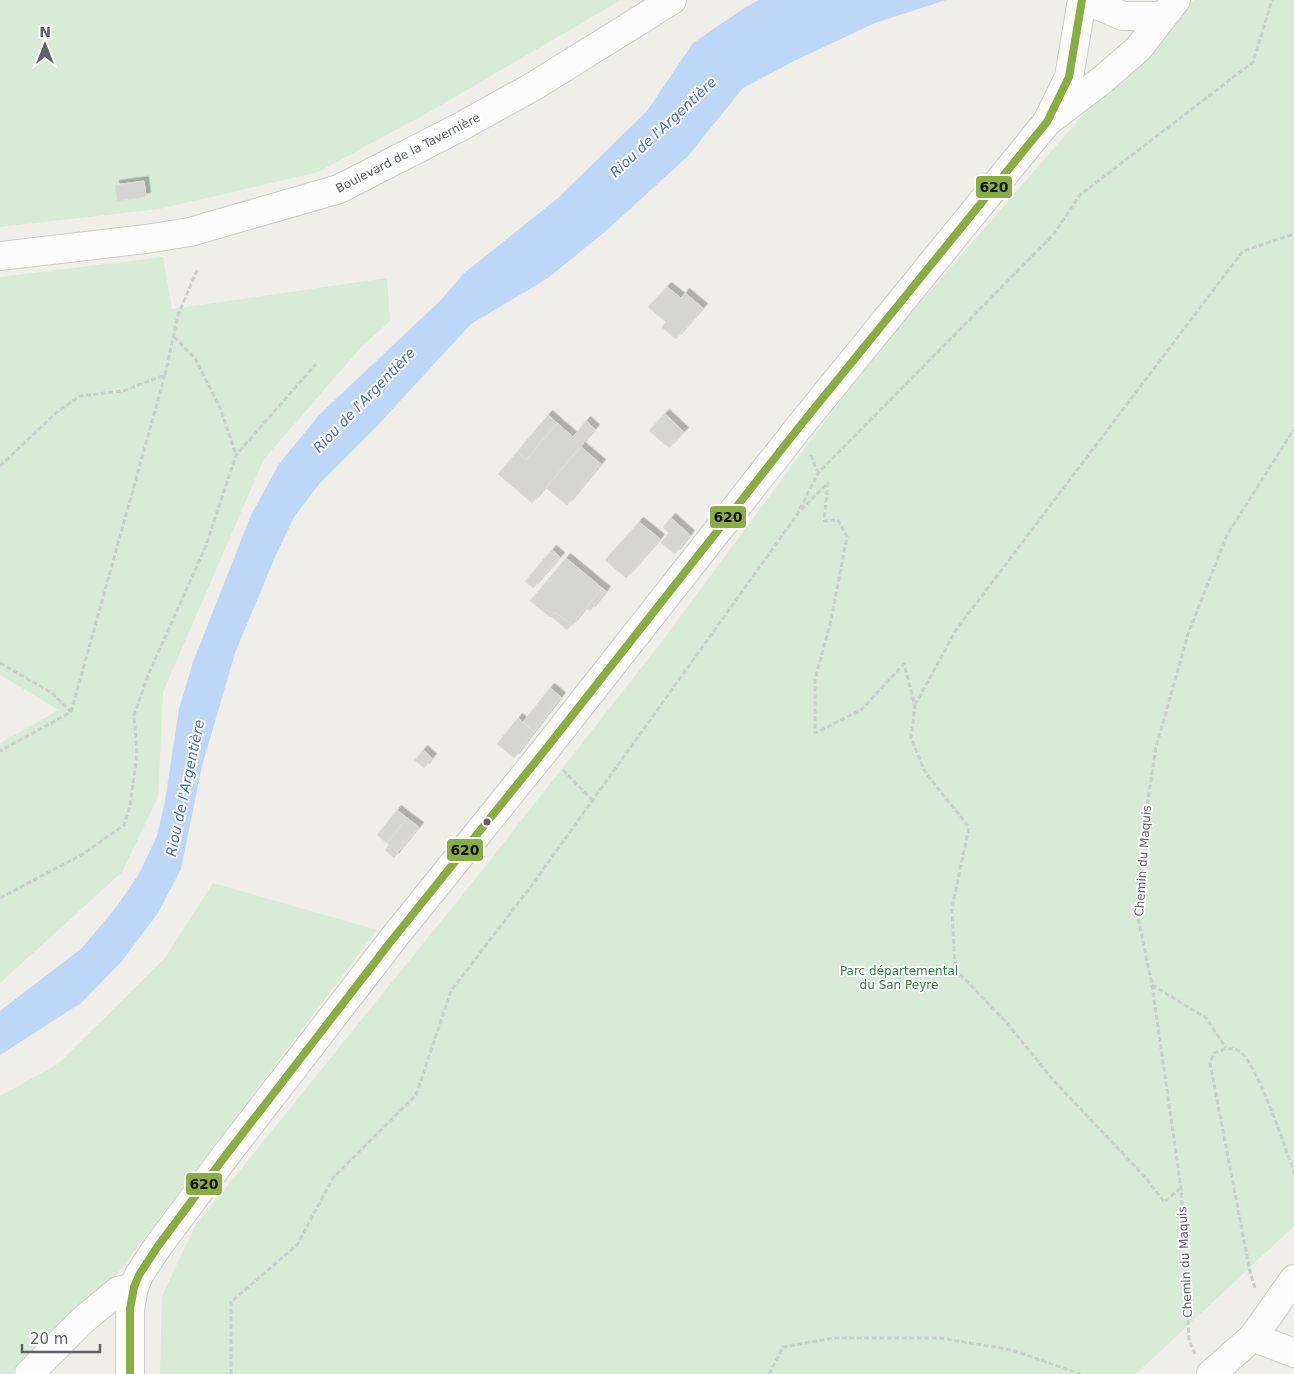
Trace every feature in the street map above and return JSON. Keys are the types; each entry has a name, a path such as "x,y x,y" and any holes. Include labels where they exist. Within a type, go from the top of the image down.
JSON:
{"main road":[{"name":"Boulevard de la Tavernière","path":"0,256 190,232 339,189 460,127 534,86 672,0"},
{"path":"130,1374 130,1309 134,1287 139,1275 158,1246 392,940 545,750 794,433 1047,122 1069,77 1082,0"},
{"path":"1086,0 1123,16 1170,8"},
{"path":"1047,122 1102,80 1138,49 1170,8"},
{"path":"1212,1373 1254,1337 1294,1279"},
{"path":"29,1374 83,1320 118,1290 134,1287"},
{"path":"1254,1337 1294,1353"}],"path":[{"path":"799,512 818,473 1053,235 1080,195 1254,62 1272,0"},
{"path":"1181,1188 1164,1202 1146,1178 1054,1081 1008,1023 955,969 952,908 968,827 925,772 911,738 915,706 956,630 1243,251 1294,234"},
{"path":"0,751 71,712 165,375 178,315 198,268"},
{"path":"173,336 195,358 220,410 236,455"},
{"path":"0,898 83,854 124,825 130,806 137,754 134,715 149,673 205,548 236,455 316,364"},
{"path":"0,466 57,412 80,396 123,390 165,375"},
{"name":"Chemin du Maquis","path":"1212,1373 1196,1355 1189,1340 1181,1188 1152,985 1138,917 1143,834 1156,747 1188,634 1227,535 1277,453 1294,430"},
{"path":"232,1374 230,1302 296,1245 333,1178 416,1095 451,991 532,885 799,512 828,483 824,522 838,520 847,537 830,626 815,678 815,733 861,710 904,664 915,706"},
{"path":"0,663 52,693 71,712"},
{"path":"545,750 592,800"},
{"path":"1152,985 1206,1018 1226,1048"},
{"path":"1270,1313 1268,1302 1254,1287 1250,1272 1210,1063 1214,1053 1226,1048 1239,1051 1251,1064 1280,1132 1294,1173"},
{"path":"769,1374 783,1347 834,1338 940,1338 1012,1350 1080,1374"}],"green space":[{"path":"0,0 621,0 429,112 318,172 159,209 0,227"},
{"name":"Parc départemental du San Peyre","path":"1194,0 1294,0 1294,1226 1136,1374 160,1374 162,1296 195,1226 476,878 660,644 871,359 1109,85"},
{"path":"163,257 172,309 387,278 390,321 363,345 264,459 163,692 158,797 122,872 0,983 0,743 59,710 0,675 0,277"},
{"path":"213,883 377,930 108,1286 12,1374 0,1374 0,1096 58,1064 165,958"}],"water":[{"name":"Riou de l'Argentière","path":"759,0 946,0 875,23 794,61 743,88 688,156 606,231 548,278 471,324 377,426 320,483 294,517 275,557 235,653 202,766 181,869 158,913 122,961 81,1003 0,1055 0,1011 82,948 117,906 139,874 157,836 165,801 179,709 193,662 251,515 279,464 319,415 442,299 463,274 558,198 647,111 693,43"}],"building":[{"path":"144,181 146,197 117,201 115,185"},
{"path":"667,287 681,298 685,293 703,308 676,339 662,327 666,322 648,307"},
{"path":"665,414 684,432 669,448 649,431"},
{"path":"548,415 557,423 526,460 517,452"},
{"path":"586,421 595,429 532,503 498,474 517,452 526,460 557,423 573,437"},
{"path":"581,447 601,464 567,505 546,488"},
{"path":"671,518 690,535 675,554 661,543 669,533 663,527"},
{"path":"639,522 660,539 626,578 605,560"},
{"path":"552,550 560,557 533,588 525,581"},
{"path":"566,558 602,588 572,625 555,612 550,617 530,601"},
{"path":"602,588 606,591 590,611 586,608"},
{"path":"555,612 572,625 567,630 551,616"},
{"path":"550,688 561,697 534,732 523,722"},
{"path":"518,718 534,732 514,758 497,744"},
{"path":"423,750 432,758 424,768 415,760"},
{"path":"397,810 407,818 387,843 377,835"},
{"path":"407,818 419,827 398,852 387,843"},
{"path":"389,845 398,852 394,858 385,850"}],"transit line":[{"name":"620","path":"130,1374 130,1309 134,1287 139,1275 158,1246 392,940 545,750 800,426 1047,122 1069,77 1082,0"}]}
